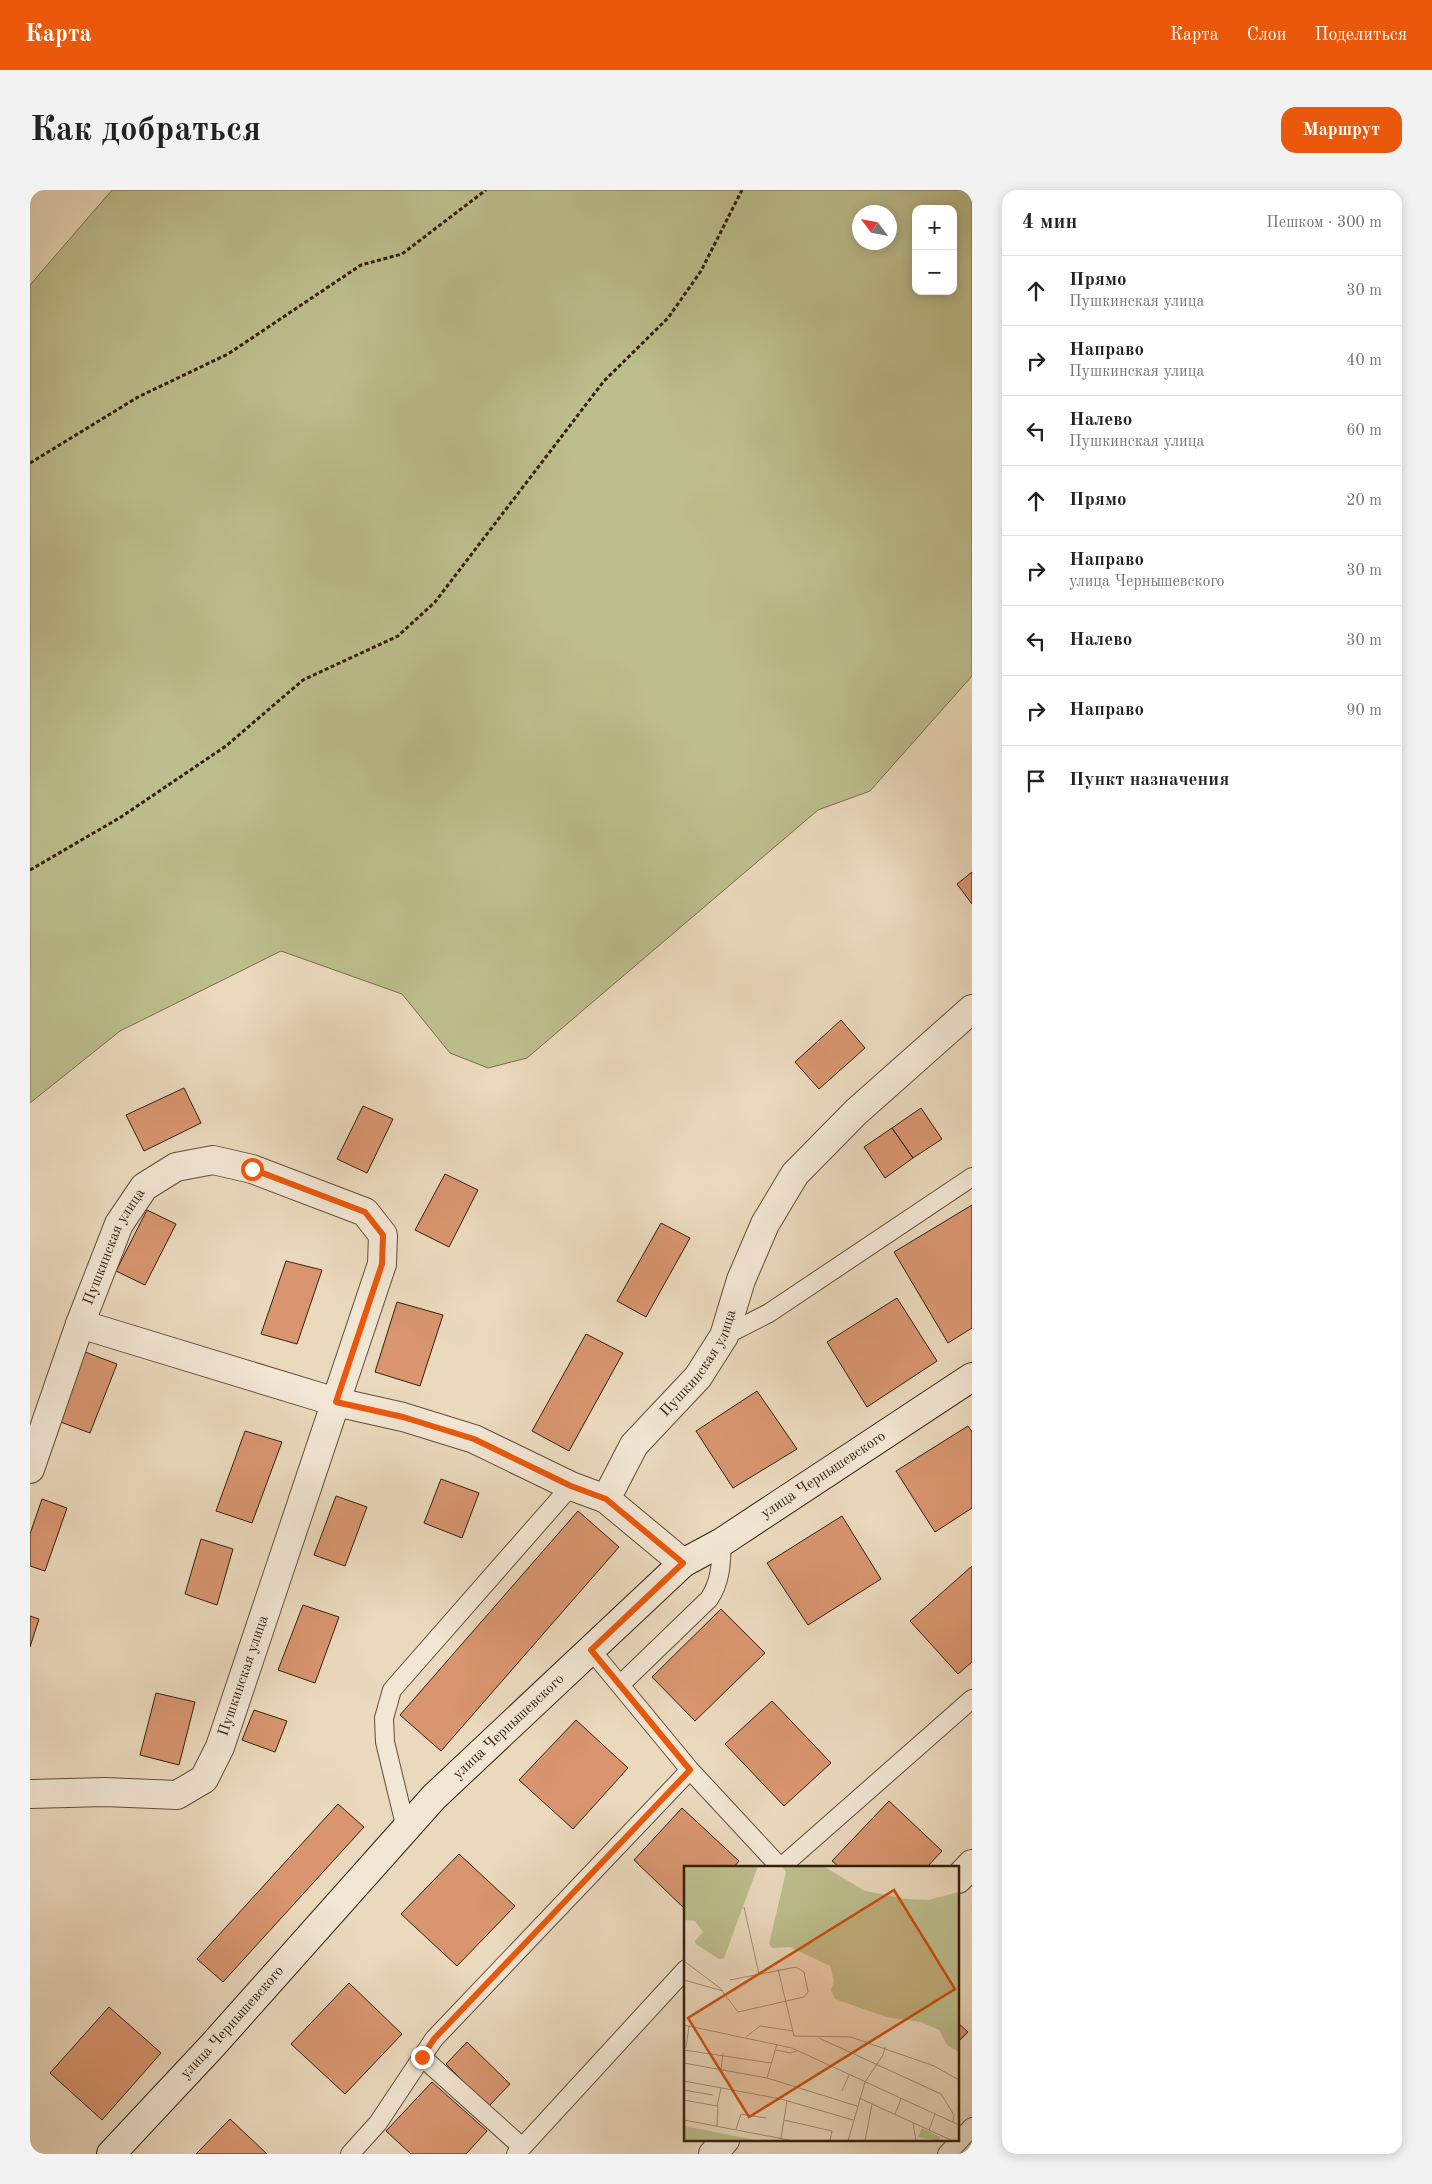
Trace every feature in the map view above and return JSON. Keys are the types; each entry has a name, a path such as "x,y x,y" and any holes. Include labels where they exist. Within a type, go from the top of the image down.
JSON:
{"street":[{"name":"Пушкинская улица","path":"606,1499 634,1446 698,1376 724,1336 741,1280 765,1224 796,1174 856,1112 972,1009"},
{"name":"Пушкинская улица","path":"30,1469 80,1324 119,1224 144,1188 176,1167 213,1160 252,1169 365,1212 383,1235 382,1264 220,1748 204,1779 177,1795 105,1792 30,1794"},
{"path":"80,1324 336,1402 403,1417 474,1439 571,1486 606,1499 683,1563"},
{"name":"улица Чернышевского","path":"111,2154 213,2045 434,1798 683,1563 722,1542 972,1377"},
{"path":"959,1878 972,1864"},
{"path":"713,2154 723,2142"}],"lane":[{"path":"724,1336 769,1313 972,1177"},
{"path":"406,1829 385,1742 384,1718 392,1690 571,1486"},
{"path":"621,1684 709,1599 716,1587 720,1574 722,1542"},
{"path":"591,1650 621,1684 690,1770 779,1866"},
{"path":"781,1866 972,1699"},
{"path":"350,2154 378,2123 434,2039 690,1770"},
{"path":"422,2057 519,2150 684,1971"},
{"path":"959,2141 972,2127"},
{"path":"947,2154 958,2142"}],"path":[{"path":"30,463 138,397 228,354 361,265 402,254 486,190"},
{"path":"30,870 121,817 226,746 303,680 398,636 435,602 604,381 668,318 701,271 742,190"}],"green space":[{"path":"112,190 972,190 972,676 870,791 818,810 527,1058 488,1068 450,1053 402,994 281,951 120,1031 30,1103 30,285"}],"building":[{"path":"972,872 972,904 957,884"},
{"path":"841,1020 865,1048 819,1089 795,1062"},
{"path":"184,1088 201,1123 144,1151 126,1115"},
{"path":"363,1106 393,1119 367,1173 337,1159"},
{"path":"921,1108 942,1139 913,1158 892,1128"},
{"path":"892,1128 913,1158 885,1178 864,1147"},
{"path":"445,1174 478,1190 449,1247 415,1230"},
{"path":"972,1205 972,1328 948,1343 894,1252"},
{"path":"147,1210 176,1224 145,1285 116,1271"},
{"path":"661,1223 690,1238 646,1317 617,1301"},
{"path":"286,1261 322,1270 297,1344 261,1334"},
{"path":"897,1298 937,1361 867,1407 827,1342"},
{"path":"397,1302 443,1315 420,1386 375,1372"},
{"path":"586,1334 623,1353 569,1451 532,1431"},
{"path":"85,1352 117,1364 90,1433 58,1421"},
{"path":"757,1391 797,1449 733,1488 696,1431"},
{"path":"968,1426 972,1432 972,1508 935,1532 896,1471"},
{"path":"245,1431 282,1442 252,1523 216,1511"},
{"path":"441,1479 479,1493 462,1538 424,1523"},
{"path":"336,1496 367,1507 345,1566 314,1555"},
{"path":"42,1499 67,1508 45,1571 30,1566 30,1534"},
{"path":"578,1511 619,1547 441,1751 400,1715"},
{"path":"842,1516 881,1579 808,1625 767,1563"},
{"path":"201,1539 233,1549 217,1605 185,1594"},
{"path":"972,1566 972,1662 958,1674 910,1621"},
{"path":"303,1605 339,1617 315,1683 278,1670"},
{"path":"721,1609 765,1653 695,1721 652,1677"},
{"path":"30,1616 39,1619 30,1647"},
{"path":"156,1693 195,1702 179,1765 140,1755"},
{"path":"772,1701 831,1763 784,1806 725,1744"},
{"path":"254,1710 287,1721 275,1752 242,1740"},
{"path":"576,1720 628,1768 573,1829 519,1780"},
{"path":"889,1801 942,1851 928,1866 838,1866 832,1861"},
{"path":"338,1804 364,1827 223,1982 197,1959"},
{"path":"682,1808 739,1861 735,1866 684,1866 684,1908 634,1860"},
{"path":"459,1854 515,1906 457,1966 401,1914"},
{"path":"349,1983 402,2034 345,2094 291,2044"},
{"path":"109,2007 161,2053 102,2120 50,2073"},
{"path":"959,2024 968,2032 959,2041"},
{"path":"467,2042 510,2084 488,2107 446,2064"},
{"path":"432,2082 487,2131 466,2154 411,2154 386,2131"},
{"path":"230,2119 267,2154 196,2154"}],"route":[{"path":"252,1169 365,1212 383,1235 382,1264 336,1402 403,1417 474,1439 571,1486 606,1499 683,1563 591,1650 621,1684 690,1770 434,2039 422,2057"}]}
